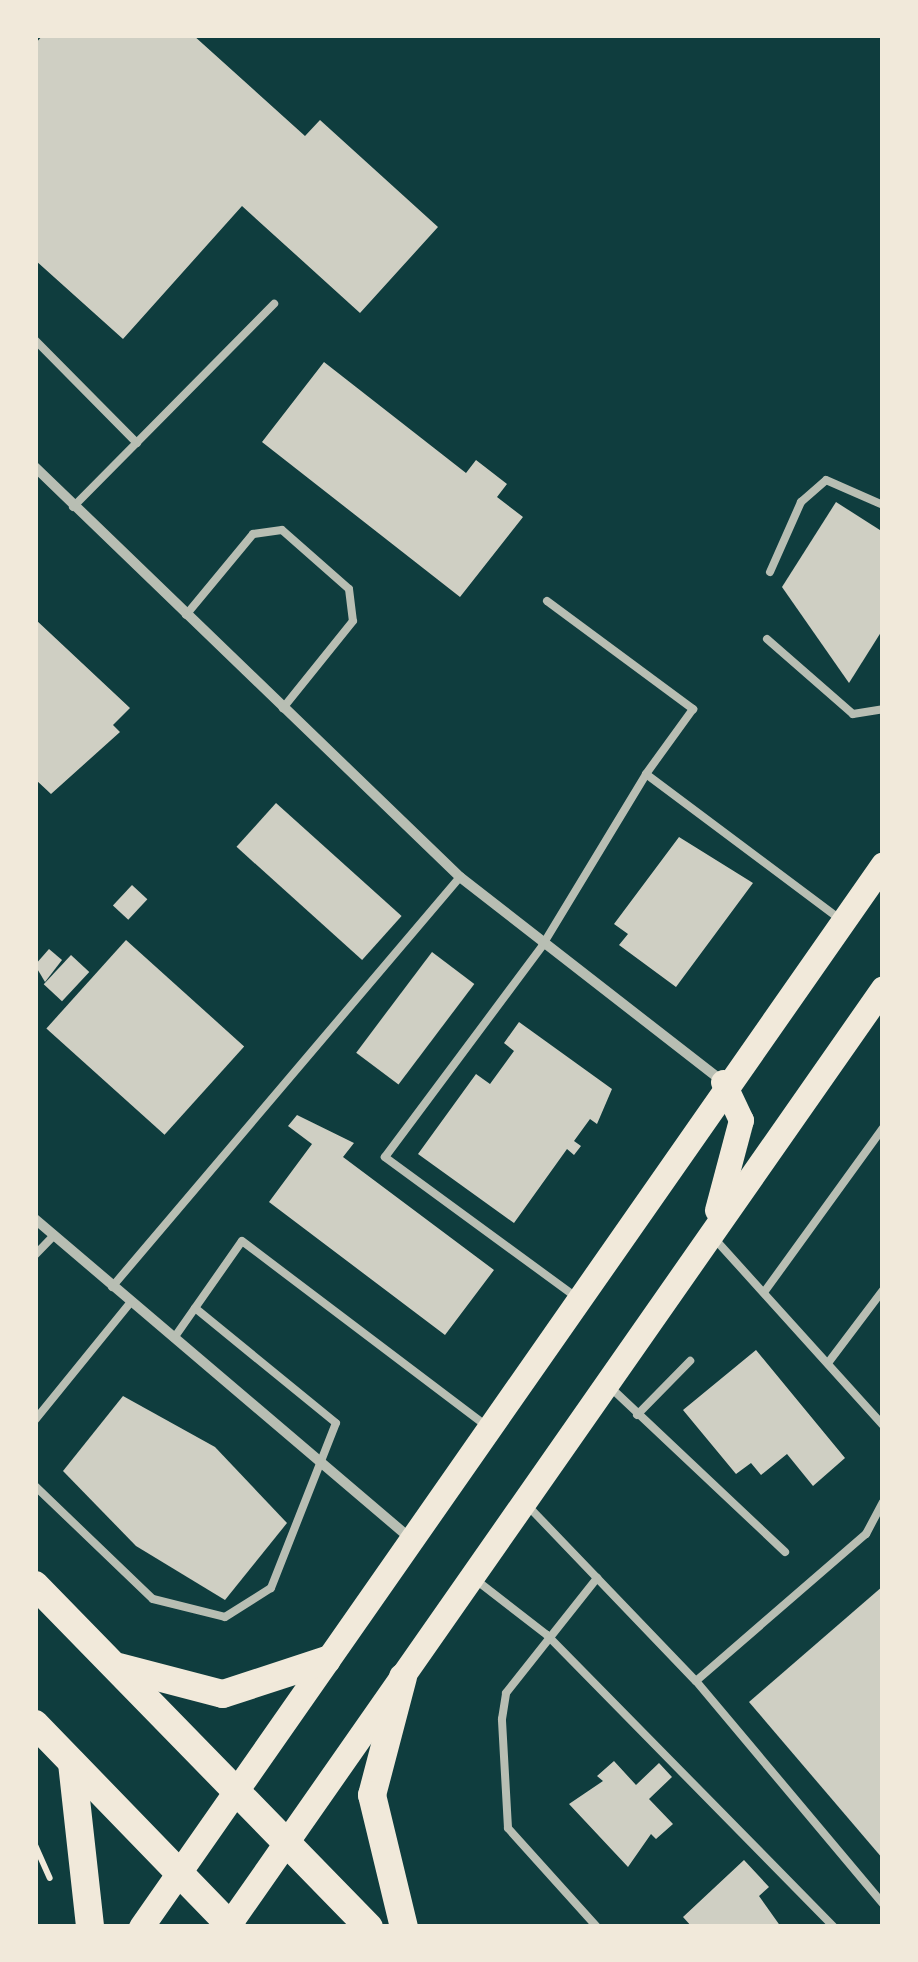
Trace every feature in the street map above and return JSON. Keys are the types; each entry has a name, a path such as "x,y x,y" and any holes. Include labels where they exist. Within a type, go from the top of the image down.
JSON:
{"highway":[{"path":"35,1585 369,1927"},
{"path":"112,1664 223,1694 327,1660"},
{"path":"403,1677 372,1795 404,1927"},
{"path":"35,1724 229,1926"},
{"path":"72,1763 90,1927"}],"main road":[{"path":"141,1927 724,1082 883,864"},
{"path":"229,1926 883,988"},
{"path":"710,1234 741,1120 724,1082"}],"street":[{"path":"35,467 460,878 542,946 724,1082"},
{"path":"35,1219 410,1538"}],"lane":[{"path":"73,507 274,304"},
{"path":"35,340 138,443"},
{"path":"770,572 801,502 826,480 883,505"},
{"path":"186,615 253,534 282,530 350,589 352,621 282,708"},
{"path":"547,601 693,709 646,774 542,946 385,1157 576,1297"},
{"path":"768,639 853,714 883,708"},
{"path":"646,774 840,919"},
{"path":"112,1287 460,878"},
{"path":"766,1292 883,1128"},
{"path":"710,1234 883,1425"},
{"path":"35,1255 54,1236"},
{"path":"174,1339 242,1241 488,1426"},
{"path":"828,1363 883,1290"},
{"path":"35,1420 130,1303"},
{"path":"35,1486 153,1599 225,1618 271,1588 336,1422 195,1308"},
{"path":"637,1415 690,1361"},
{"path":"606,1382 784,1552"},
{"path":"524,1502 696,1682 883,1904"},
{"path":"696,1682 866,1534 883,1502"},
{"path":"473,1577 547,1635 834,1927"},
{"path":"596,1927 517,1845 502,1719 506,1692 547,1635 598,1578"}],"building":[{"path":"43,35 193,35 305,136 320,120 438,227 360,313 242,206 123,339 35,260 35,44"},
{"path":"324,362 466,473 476,460 507,484 497,497 523,517 460,597 262,442"},
{"path":"836,502 883,532 883,629 849,683 782,587"},
{"path":"35,619 130,708 113,725 120,732 51,794 35,779"},
{"path":"276,803 402,916 362,960 237,847"},
{"path":"679,837 753,883 676,987 619,945 628,934 614,924"},
{"path":"132,885 147,899 128,920 113,905"},
{"path":"126,940 244,1046 165,1135 46,1028"},
{"path":"49,949 62,960 45,982 35,965"},
{"path":"432,952 474,984 398,1085 356,1053"},
{"path":"71,955 89,972 62,1001 44,984"},
{"path":"519,1022 612,1089 597,1124 590,1119 574,1141 581,1146 574,1155 567,1149 514,1223 418,1154 476,1074 490,1084 514,1051 504,1043"},
{"path":"297,1115 354,1143 343,1157 494,1270 445,1335 269,1202 312,1144 288,1126"},
{"path":"756,1350 845,1458 813,1486 787,1454 761,1475 751,1463 736,1474 683,1410"},
{"path":"123,1396 215,1447 287,1523 225,1600 136,1546 63,1471"},
{"path":"883,1586 883,1859 749,1702"},
{"path":"614,1761 636,1785 659,1763 672,1777 649,1799 673,1824 656,1839 651,1834 628,1867 569,1804 603,1781 597,1776"},
{"path":"744,1860 769,1887 759,1896 781,1927 692,1927 683,1917"}]}
